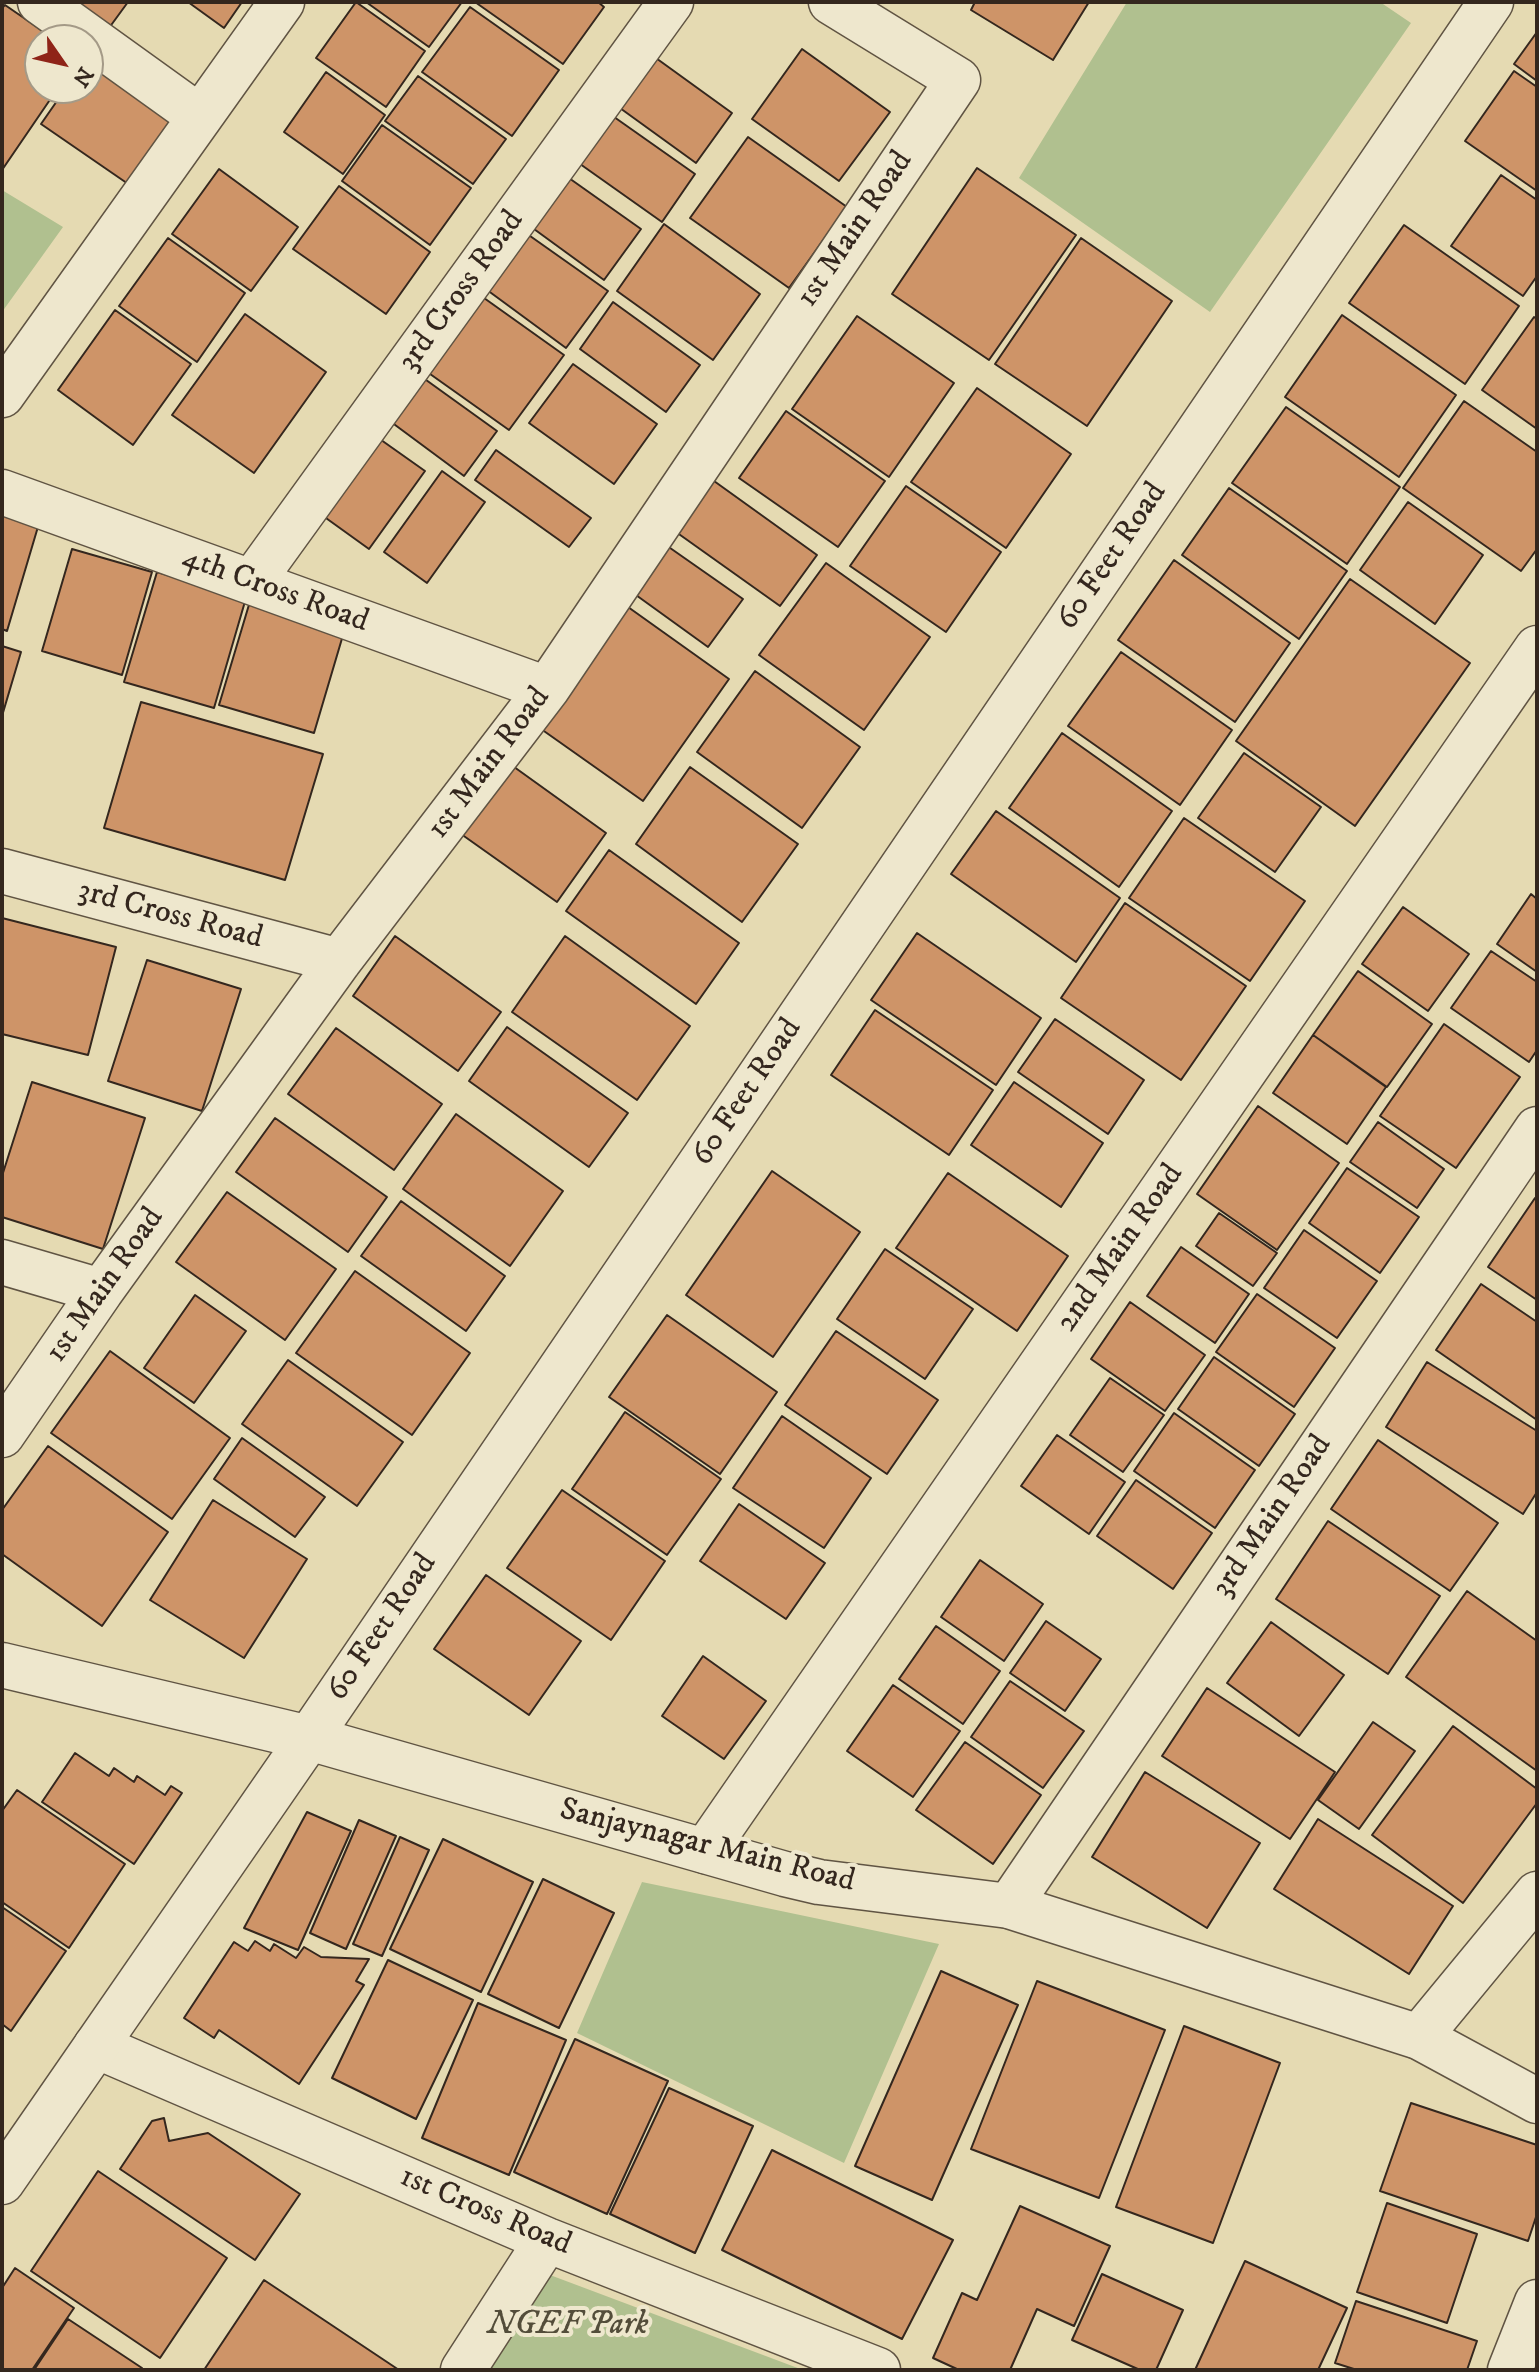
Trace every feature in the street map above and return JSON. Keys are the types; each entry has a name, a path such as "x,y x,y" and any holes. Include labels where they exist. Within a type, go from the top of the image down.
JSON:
{"street":[{"path":"40,2 200,117"},
{"path":"2,395 282,2"},
{"name":"3rd Cross Road","path":"252,582 671,2"},
{"name":"1st Main Road","path":"2,1435 101,1291 339,961 547,689 958,80 831,2"},
{"name":"60 Feet Road","path":"2,2182 309,1738 1491,2"},
{"name":"4th Cross Road","path":"2,492 547,689"},
{"name":"2nd Main Road","path":"705,1851 1537,648"},
{"name":"3rd Cross Road","path":"2,871 339,961"},
{"name":"3rd Main Road","path":"1009,1906 1537,1129"},
{"path":"2,1262 101,1291"},
{"name":"Sanjaynagar Main Road","path":"2,1665 309,1738 819,1882 1009,1906 1419,2037 1537,2101"},
{"path":"1419,2037 1537,1894"},
{"name":"1st Cross Road","path":"96,2046 547,2240 878,2370"},
{"path":"463,2370 547,2240"},
{"path":"1510,2370 1537,2302"}],"green space":[{"path":"1127,2 1380,2 1411,23 1210,312 1019,178"},
{"path":"2,190 63,227 2,312"},
{"path":"642,1882 939,1944 844,2163 577,2033"},
{"name":"NGEF Park","path":"550,2275 803,2370 488,2370"}],"building":[{"path":"74,2 128,2 109,28"},
{"path":"188,2 242,2 224,28"},
{"path":"356,2 425,51 386,107 316,58"},
{"path":"366,2 462,2 429,47"},
{"path":"475,2 598,2 604,7 563,64"},
{"path":"975,2 1089,2 1053,60 971,10"},
{"path":"5,5 33,24 24,24 24,104 47,104 2,170 2,8"},
{"path":"470,7 559,70 512,136 422,72"},
{"path":"1537,32 1537,81 1514,64"},
{"path":"802,49 890,112 839,181 752,119"},
{"path":"649,53 732,113 696,163 613,103"},
{"path":"104,66 184,115 134,188 41,124 55,104 104,104"},
{"path":"1514,71 1537,87 1537,191 1465,141"},
{"path":"326,72 385,115 343,174 284,132"},
{"path":"418,76 506,139 473,184 385,121"},
{"path":"607,112 695,174 662,222 573,159"},
{"path":"382,125 471,188 430,245 342,181"},
{"path":"748,137 847,207 789,288 690,218"},
{"path":"977,168 1076,235 989,360 892,294"},
{"path":"219,169 298,227 251,291 172,234"},
{"path":"559,171 641,229 604,280 523,221"},
{"path":"1501,175 1537,200 1537,276 1523,296 1451,246"},
{"path":"339,186 430,252 386,314 293,249"},
{"path":"664,224 760,294 713,360 617,291"},
{"path":"1404,225 1519,306 1465,384 1349,303"},
{"path":"523,231 608,291 566,348 483,287"},
{"path":"168,238 245,293 197,362 119,306"},
{"path":"1081,238 1172,301 1087,426 995,364"},
{"path":"477,293 564,355 509,430 423,369"},
{"path":"613,302 700,365 666,412 580,349"},
{"path":"115,310 191,364 133,445 58,390"},
{"path":"245,314 326,372 254,473 172,415"},
{"path":"1342,315 1456,395 1399,477 1285,397"},
{"path":"857,316 954,383 889,477 792,409"},
{"path":"1534,317 1537,319 1537,429 1482,390"},
{"path":"573,364 657,424 614,484 529,423"},
{"path":"415,372 497,431 464,476 383,416"},
{"path":"977,388 1071,454 1006,548 911,482"},
{"path":"1464,401 1537,452 1537,549 1521,571 1403,488"},
{"path":"1286,407 1400,487 1347,564 1232,483"},
{"path":"786,411 885,481 838,547 739,478"},
{"path":"367,430 425,471 369,549 312,508"},
{"path":"496,450 591,518 569,547 475,480"},
{"path":"442,471 485,502 427,583 384,552"},
{"path":"714,481 817,555 780,606 676,532"},
{"path":"906,486 1001,552 946,632 850,566"},
{"path":"1229,488 1347,571 1299,639 1182,555"},
{"path":"1408,502 1483,555 1435,624 1360,570"},
{"path":"2,509 40,520 7,631 2,629"},
{"path":"663,543 743,599 708,647 629,590"},
{"path":"72,549 152,572 122,675 42,651"},
{"path":"1174,560 1290,643 1235,722 1118,640"},
{"path":"826,563 930,637 864,730 759,655"},
{"path":"157,572 246,598 214,708 124,682"},
{"path":"1350,579 1470,663 1355,826 1236,741"},
{"path":"251,598 346,625 314,733 219,705"},
{"path":"621,602 729,679 643,801 534,724"},
{"path":"2,646 21,652 2,716"},
{"path":"1121,652 1232,730 1180,805 1068,726"},
{"path":"755,671 860,747 802,828 697,752"},
{"path":"141,702 323,754 285,880 104,828"},
{"path":"1062,733 1172,811 1119,887 1009,808"},
{"path":"1244,753 1321,807 1275,872 1198,818"},
{"path":"503,759 606,833 557,902 454,829"},
{"path":"690,767 798,844 742,922 636,844"},
{"path":"996,811 1120,898 1076,962 951,874"},
{"path":"1184,818 1305,901 1250,981 1129,898"},
{"path":"609,850 739,943 696,1004 566,911"},
{"path":"1531,894 1537,899 1537,972 1497,944"},
{"path":"1125,903 1246,986 1181,1080 1061,998"},
{"path":"1403,907 1469,954 1428,1011 1362,964"},
{"path":"2,918 116,947 88,1055 2,1034"},
{"path":"917,933 1041,1018 996,1085 871,1000"},
{"path":"395,936 501,1012 458,1071 353,996"},
{"path":"565,936 690,1026 637,1100 512,1012"},
{"path":"1491,951 1537,982 1537,1050 1529,1062 1451,1008"},
{"path":"147,960 241,989 202,1111 108,1081"},
{"path":"1358,971 1432,1024 1387,1087 1313,1035"},
{"path":"875,1010 993,1090 949,1155 831,1075"},
{"path":"1055,1019 1144,1080 1108,1134 1018,1072"},
{"path":"1444,1024 1520,1077 1456,1168 1380,1116"},
{"path":"507,1027 628,1113 589,1167 469,1081"},
{"path":"336,1028 442,1104 394,1170 288,1094"},
{"path":"1313,1035 1386,1087 1347,1144 1273,1093"},
{"path":"32,1082 145,1118 103,1249 2,1217 2,1176"},
{"path":"1014,1082 1103,1143 1061,1207 971,1145"},
{"path":"1258,1106 1339,1163 1277,1250 1197,1194"},
{"path":"456,1114 563,1191 510,1266 403,1189"},
{"path":"275,1118 387,1197 348,1252 236,1172"},
{"path":"1378,1122 1444,1169 1417,1208 1350,1162"},
{"path":"1347,1168 1419,1217 1380,1273 1309,1223"},
{"path":"772,1171 860,1232 773,1357 686,1295"},
{"path":"948,1173 1068,1256 1017,1331 896,1248"},
{"path":"227,1192 336,1269 285,1340 176,1262"},
{"path":"1537,1199 1537,1300 1488,1267"},
{"path":"401,1201 505,1276 466,1331 361,1256"},
{"path":"1219,1213 1277,1253 1253,1286 1196,1246"},
{"path":"1304,1230 1377,1281 1337,1338 1264,1288"},
{"path":"1181,1247 1249,1294 1215,1343 1147,1296"},
{"path":"885,1249 973,1309 925,1379 837,1319"},
{"path":"355,1271 470,1353 412,1435 296,1353"},
{"path":"1481,1284 1537,1322 1537,1420 1436,1350"},
{"path":"1257,1294 1335,1348 1294,1407 1216,1352"},
{"path":"195,1295 246,1331 194,1403 144,1368"},
{"path":"1130,1302 1205,1355 1165,1411 1091,1359"},
{"path":"667,1315 777,1392 720,1474 609,1397"},
{"path":"836,1331 938,1400 887,1474 785,1405"},
{"path":"110,1351 230,1438 172,1519 51,1433"},
{"path":"1214,1357 1295,1414 1259,1466 1178,1409"},
{"path":"288,1360 403,1442 357,1506 242,1424"},
{"path":"1427,1362 1537,1431 1537,1492 1523,1514 1386,1427"},
{"path":"1110,1378 1164,1415 1123,1472 1070,1435"},
{"path":"625,1412 721,1479 667,1555 572,1489"},
{"path":"1174,1413 1255,1470 1215,1528 1134,1471"},
{"path":"782,1416 871,1478 824,1548 733,1488"},
{"path":"1057,1435 1125,1482 1089,1534 1021,1486"},
{"path":"242,1438 325,1497 295,1537 214,1479"},
{"path":"1378,1440 1498,1523 1450,1591 1331,1509"},
{"path":"48,1446 168,1532 102,1626 2,1554 2,1510"},
{"path":"1136,1480 1212,1533 1173,1589 1097,1536"},
{"path":"562,1490 665,1561 611,1640 507,1568"},
{"path":"213,1500 307,1559 244,1658 150,1600"},
{"path":"739,1504 825,1563 786,1619 700,1561"},
{"path":"1328,1521 1440,1596 1388,1674 1276,1599"},
{"path":"980,1560 1043,1604 1004,1661 941,1617"},
{"path":"486,1575 581,1641 529,1715 434,1649"},
{"path":"1467,1591 1537,1641 1537,1771 1406,1677"},
{"path":"1046,1621 1101,1659 1065,1711 1010,1673"},
{"path":"1271,1622 1344,1675 1299,1736 1227,1683"},
{"path":"936,1626 1000,1671 963,1724 899,1679"},
{"path":"703,1656 766,1701 724,1759 662,1716"},
{"path":"1010,1681 1084,1731 1043,1788 971,1737"},
{"path":"893,1685 960,1731 913,1797 847,1751"},
{"path":"1207,1688 1335,1772 1290,1839 1162,1756"},
{"path":"1373,1722 1415,1751 1359,1829 1318,1800"},
{"path":"1453,1726 1537,1789 1537,1803 1463,1903 1372,1835"},
{"path":"965,1742 1041,1795 993,1864 916,1810"},
{"path":"75,1753 109,1776 114,1768 134,1782 137,1776 165,1795 171,1786 182,1793 134,1864 42,1802"},
{"path":"1145,1772 1260,1843 1207,1928 1092,1857"},
{"path":"17,1790 125,1864 69,1948 2,1902 2,1811"},
{"path":"307,1812 351,1831 298,1950 244,1928"},
{"path":"1318,1819 1453,1906 1409,1974 1274,1889"},
{"path":"359,1820 396,1836 346,1949 310,1933"},
{"path":"400,1837 429,1850 382,1956 353,1944"},
{"path":"443,1839 533,1882 481,1992 390,1949"},
{"path":"543,1879 614,1913 559,2028 488,1994"},
{"path":"2,1907 66,1951 11,2031 2,2024"},
{"path":"255,1941 270,1951 274,1944 296,1958 304,1947 321,1957 369,1959 356,1981 364,1985 299,2084 219,2030 214,2038 184,2018 234,1942 248,1951"},
{"path":"388,1960 473,2000 416,2119 332,2078"},
{"path":"941,1971 1018,2005 932,2200 855,2166"},
{"path":"1037,1981 1165,2030 1099,2198 971,2149"},
{"path":"478,2003 566,2040 509,2175 422,2138"},
{"path":"1184,2026 1280,2063 1213,2243 1116,2207"},
{"path":"575,2039 668,2081 607,2214 514,2172"},
{"path":"669,2088 753,2126 695,2253 610,2214"},
{"path":"1411,2103 1537,2145 1537,2214 1528,2241 1380,2191"},
{"path":"164,2118 169,2141 208,2133 300,2194 255,2260 120,2169 152,2121"},
{"path":"772,2150 953,2240 902,2339 722,2250"},
{"path":"98,2171 227,2258 160,2358 31,2271"},
{"path":"1387,2203 1477,2234 1447,2323 1357,2292"},
{"path":"1020,2206 1110,2246 1074,2326 1037,2309 1010,2370 959,2370 933,2358 962,2293 977,2300"},
{"path":"1245,2261 1347,2308 1318,2370 1195,2370"},
{"path":"15,2268 74,2308 32,2370 2,2370 2,2288"},
{"path":"1102,2274 1183,2310 1156,2370 1140,2370 1072,2340"},
{"path":"264,2280 399,2370 204,2370"},
{"path":"1356,2301 1477,2341 1467,2370 1357,2370 1335,2363"},
{"path":"68,2319 142,2368 34,2370"}]}
